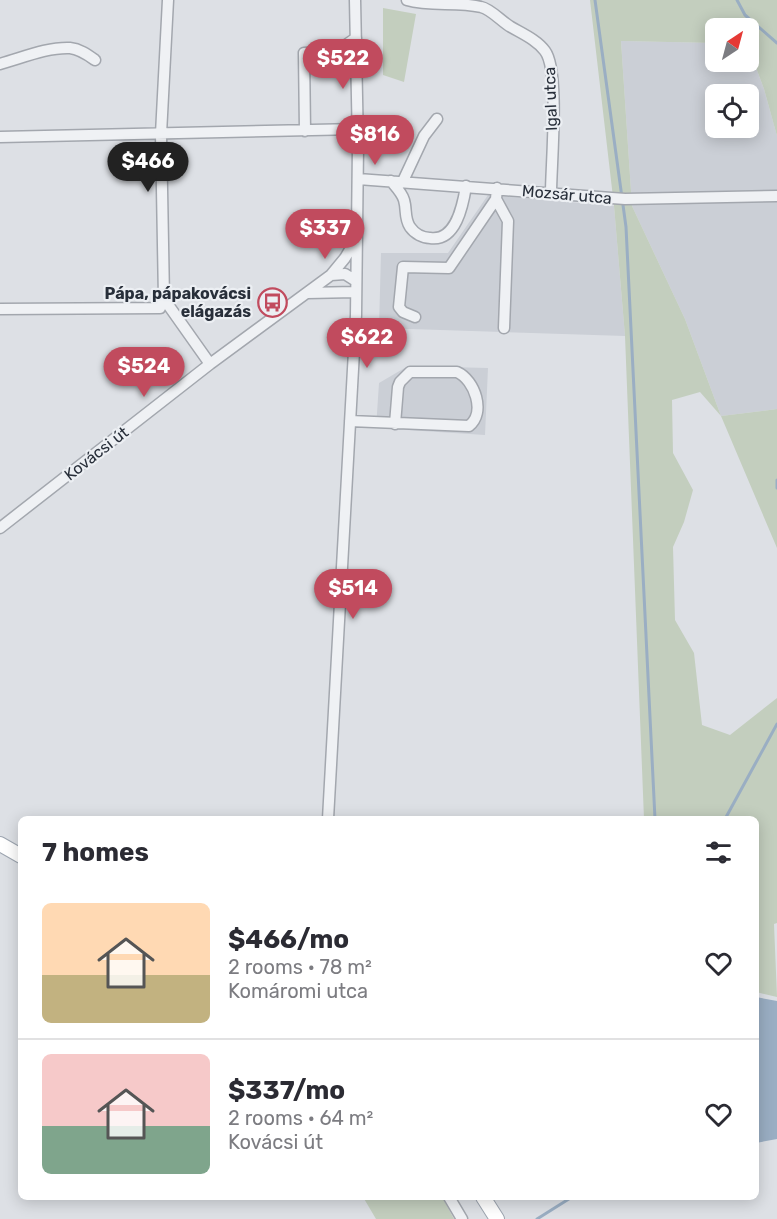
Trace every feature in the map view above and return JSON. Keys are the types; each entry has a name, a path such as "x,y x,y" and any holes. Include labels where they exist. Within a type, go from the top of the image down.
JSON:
{"main road":[{"path":"0,843 18,854"},
{"path":"485,1200 497,1219"}],"street":[{"path":"0,309 160,308 164,299 161,134 168,0"},
{"path":"328,816 350,421 355,286 358,129 355,0"},
{"name":"Igal utca","path":"407,0 420,4 483,7 509,26 537,42 547,52 552,70 553,100 551,193"},
{"path":"305,131 304,53 337,51 356,38"},
{"path":"0,64 71,48 95,60"},
{"path":"403,182 424,136 437,119"},
{"path":"0,137 358,129"},
{"name":"Mozsár utca","path":"358,179 466,186 496,194 551,193 620,199 777,196"},
{"path":"391,181 404,201 405,215 413,231 427,238 447,234 457,220 464,201 466,186"},
{"path":"404,201 416,182"},
{"path":"415,317 403,312 399,307 403,267 449,268 496,194"},
{"path":"496,194 508,221 504,328"},
{"name":"Kovácsi út","path":"0,528 210,364 331,275 356,240"},
{"path":"331,275 345,274 355,286"},
{"path":"307,292 355,286"},
{"path":"164,299 210,364"},
{"path":"350,421 395,424 469,426 474,422 476,416 477,399 464,374 410,372 398,387 395,424"},
{"path":"451,1200 462,1219"}],"shaded area":[{"path":"621,41 705,43 705,72 758,72 777,136 777,409 721,416 685,319 632,206"},
{"path":"488,195 614,206 625,336 379,328 381,253 448,253"},
{"path":"408,366 488,368 485,435 376,428 379,383"}],"green space":[{"path":"590,0 777,0 777,136 758,72 759,18 705,18 705,43 621,41 632,206 685,319 721,416 700,392 672,400 673,453 693,490 684,522 673,547 675,620 694,653 702,725 730,735 777,698 777,923 774,924 777,997 759,993 759,816 644,816 625,336 614,206"},
{"path":"383,8 416,14 404,82 383,75"},
{"path":"777,409 777,548 721,416"},
{"path":"365,1200 444,1200 454,1219 376,1219"}],"water":[{"path":"759,998 777,1001 777,1139 759,1142"}],"waterway":[{"path":"595,0 626,227 655,816"},
{"path":"737,0 745,15 777,43"},
{"path":"777,480 777,488"},
{"path":"727,816 777,724"},
{"path":"537,1219 567,1200"}],"place":[{"name":"Pápa, pápakovácsi elágazás","path":"272,302"}]}
